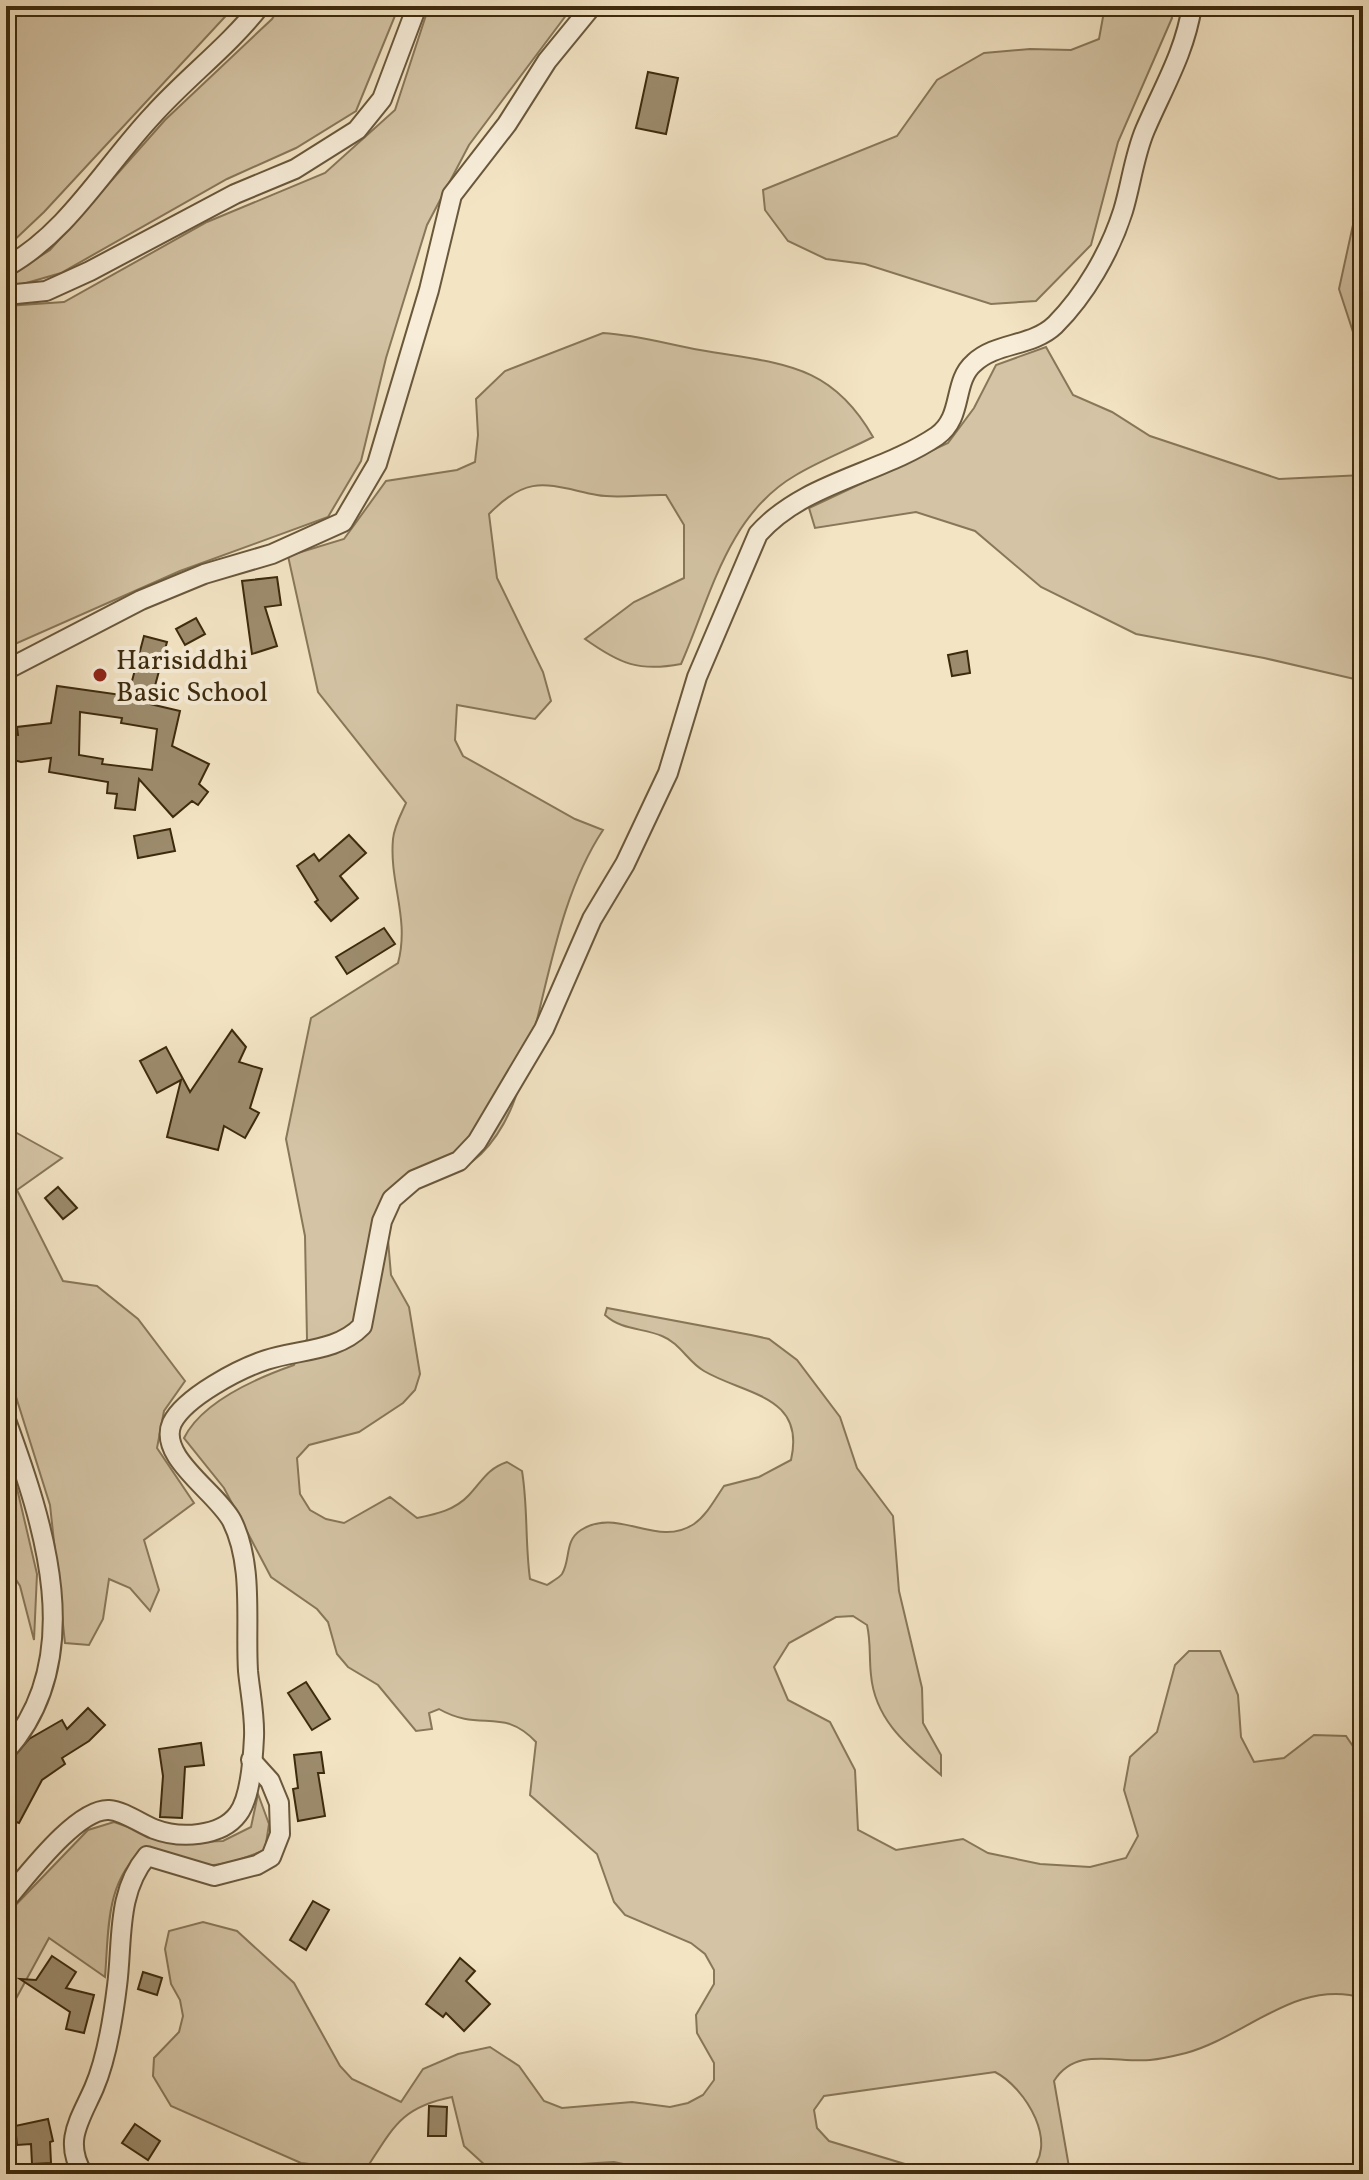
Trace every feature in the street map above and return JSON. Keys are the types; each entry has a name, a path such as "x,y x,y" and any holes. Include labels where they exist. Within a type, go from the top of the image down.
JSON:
{"street":[{"path":"6,267 36,250 153,114 239,32 260,6"},
{"path":"6,295 46,291 79,276 235,194 295,169 357,130 382,99 417,6"},
{"path":"6,670 141,600 204,574 272,554 343,522 377,464 429,290 452,195 507,124 547,61 592,6"},
{"path":"6,1900 62,1838 94,1814 109,1810 156,1830 185,1835 223,1828 240,1813 254,1736 245,1624 246,1577 233,1524 218,1498 194,1478 171,1448 168,1438 173,1422 193,1397 265,1360 351,1337 362,1326 382,1221 392,1199 414,1180 459,1161 477,1142 544,1029 592,919 625,864 668,773 697,677 758,534 775,514 796,502 909,454 941,434 957,411 965,374 972,364 994,351 1043,335 1065,314 1111,246 1144,131 1177,65 1192,6"},
{"path":"6,1420 45,1539 52,1636 45,1688 36,1710 6,1751"},
{"path":"83,2174 72,2156 74,2135 103,2068 117,1987 124,1909 132,1874 147,1856 214,1876 257,1865 271,1857 280,1834 279,1803 270,1781 251,1760"}],"shaded area":[{"path":"6,6 235,6 44,212 6,248"},
{"path":"280,6 399,6 356,111 296,148 227,179 61,273 9,288 6,278 50,250 165,120 272,19"},
{"path":"429,6 573,6 469,145 427,225 386,358 361,461 328,517 180,571 6,648 6,306 64,302 207,222 325,173 395,110"},
{"path":"1105,6 1170,6 1172,18 1118,142 1091,245 1036,301 991,304 865,264 826,259 788,241 765,210 763,190 897,136 937,80 984,53 1030,49 1071,50 1099,39"},
{"path":"1363,179 1363,347 1355,338 1339,289"},
{"path":"603,333 800,370 839,393 873,437 796,475 772,492 753,512 724,559 681,664 653,667 630,664 585,639 634,602 684,578 684,525 666,495 605,496 539,485 516,492 489,514 497,578 543,672 551,701 535,719 457,705 455,740 463,756 575,819 603,830 578,877 569,902 521,1081 502,1127 474,1160 423,1184 393,1206 388,1240 391,1275 409,1307 420,1374 415,1390 403,1403 359,1432 309,1445 297,1458 300,1494 310,1510 326,1519 344,1523 390,1497 417,1518 452,1508 490,1472 507,1462 522,1471 530,1579 547,1585 562,1574 572,1539 581,1530 609,1522 652,1531 680,1530 703,1516 724,1486 759,1477 791,1460 793,1438 790,1422 781,1410 768,1400 704,1371 668,1339 611,1320 605,1315 607,1308 769,1339 797,1360 840,1417 857,1468 893,1516 899,1591 922,1688 923,1723 941,1755 941,1775 906,1743 886,1719 874,1691 867,1625 853,1616 836,1617 789,1643 774,1667 788,1700 830,1722 855,1770 858,1830 896,1850 963,1839 988,1853 1040,1864 1090,1867 1126,1858 1138,1836 1124,1790 1130,1757 1157,1732 1175,1665 1189,1651 1220,1651 1238,1695 1241,1737 1254,1762 1284,1758 1314,1735 1346,1736 1363,1761 1363,1998 1339,1994 1294,2002 1186,2053 1150,2060 1097,2058 1073,2063 1054,2081 1069,2167 1077,2174 1027,2174 1037,2162 1041,2148 1040,2133 1028,2103 1018,2090 995,2072 824,2096 814,2110 817,2128 829,2141 938,2174 671,2174 614,2162 545,2166 516,2173 486,2166 464,2146 452,2097 421,2106 401,2120 368,2166 351,2169 301,2163 171,2106 153,2076 154,2058 179,2032 183,2016 180,2000 171,1984 165,1949 169,1931 203,1922 237,1931 294,1983 340,2066 352,2079 401,2102 423,2069 458,2054 490,2047 519,2066 544,2101 562,2108 632,2102 670,2107 703,2095 714,2080 714,2063 697,2033 696,2015 714,1984 714,1970 705,1954 691,1943 625,1915 614,1902 597,1854 530,1795 536,1742 512,1725 467,1719 439,1709 429,1713 432,1729 416,1731 378,1685 348,1667 337,1654 328,1622 317,1609 271,1577 224,1488 184,1438 204,1413 232,1393 294,1365 307,1339 305,1236 286,1139 311,1018 398,963 401,947 393,839 406,803 318,692 288,556 344,539 386,481 457,470 475,462 478,435 476,399 505,371"},
{"path":"1046,347 1073,395 1112,412 1150,436 1279,479 1363,475 1363,681 1264,658 1136,634 1041,587 975,531 916,512 815,528 809,508 948,443 974,408 996,365"},
{"path":"6,1127 62,1158 17,1190 63,1281 97,1286 138,1319 185,1381 164,1411 157,1448 194,1503 144,1540 159,1590 150,1611 130,1588 109,1579 103,1619 89,1645 65,1643 50,1505 6,1365"},
{"path":"6,1459 16,1484 37,1574 34,1640 20,1586 6,1564"},
{"path":"258,1794 269,1824 265,1850 230,1862 205,1865 145,1848 122,1875 116,1890 109,1924 105,1977 49,1938 6,2017 6,1915 88,1830 114,1822 173,1843 223,1841 251,1827"}],"building":[{"path":"648,72 678,78 666,134 636,128"},
{"path":"277,577 281,605 265,607 277,646 252,654 242,581"},
{"path":"196,618 205,634 185,645 176,629"},
{"path":"144,636 167,642 150,704 180,711 172,746 209,764 199,784 208,792 198,805 192,801 173,817 139,779 135,810 115,808 117,794 107,793 108,782 49,772 51,758 21,762 6,758 6,734 18,735 17,727 51,723 57,686 128,696","holes":["80,712 122,718 121,723 157,729 152,770 102,764 103,759 79,755"]},
{"path":"967,651 970,673 952,676 948,655"},
{"path":"170,829 175,851 138,858 134,836"},
{"path":"349,835 366,853 340,876 358,898 331,921 315,902 318,900 297,866 314,854 319,861"},
{"path":"384,928 395,944 347,974 336,957"},
{"path":"232,1030 246,1047 239,1062 262,1069 250,1108 259,1113 245,1138 224,1126 218,1150 167,1137 181,1080 157,1093 140,1061 166,1047 190,1092"},
{"path":"58,1187 77,1208 63,1219 45,1198"},
{"path":"306,1682 330,1719 312,1730 288,1693"},
{"path":"88,1708 105,1725 89,1741 62,1758 65,1764 42,1780 19,1823 6,1818 8,1763 29,1739 62,1720 67,1729"},
{"path":"201,1743 204,1765 185,1767 182,1818 160,1817 163,1776 159,1749"},
{"path":"321,1752 324,1773 318,1773 325,1816 298,1821 293,1789 298,1788 294,1755"},
{"path":"313,1901 329,1910 306,1950 290,1940"},
{"path":"52,1956 76,1972 66,1988 94,1995 84,2033 66,2029 70,2012 20,1979 36,1980"},
{"path":"460,1958 475,1971 466,1981 490,2004 464,2031 446,2013 443,2017 426,2004"},
{"path":"143,1972 162,1978 157,1995 138,1989"},
{"path":"429,2106 447,2107 446,2136 428,2136"},
{"path":"48,2119 53,2141 50,2142 51,2163 32,2164 31,2144 17,2145 15,2126"},
{"path":"135,2124 160,2141 148,2160 122,2143"}],"place":[{"name":"Harisiddhi Basic School","path":"100,675"}]}
